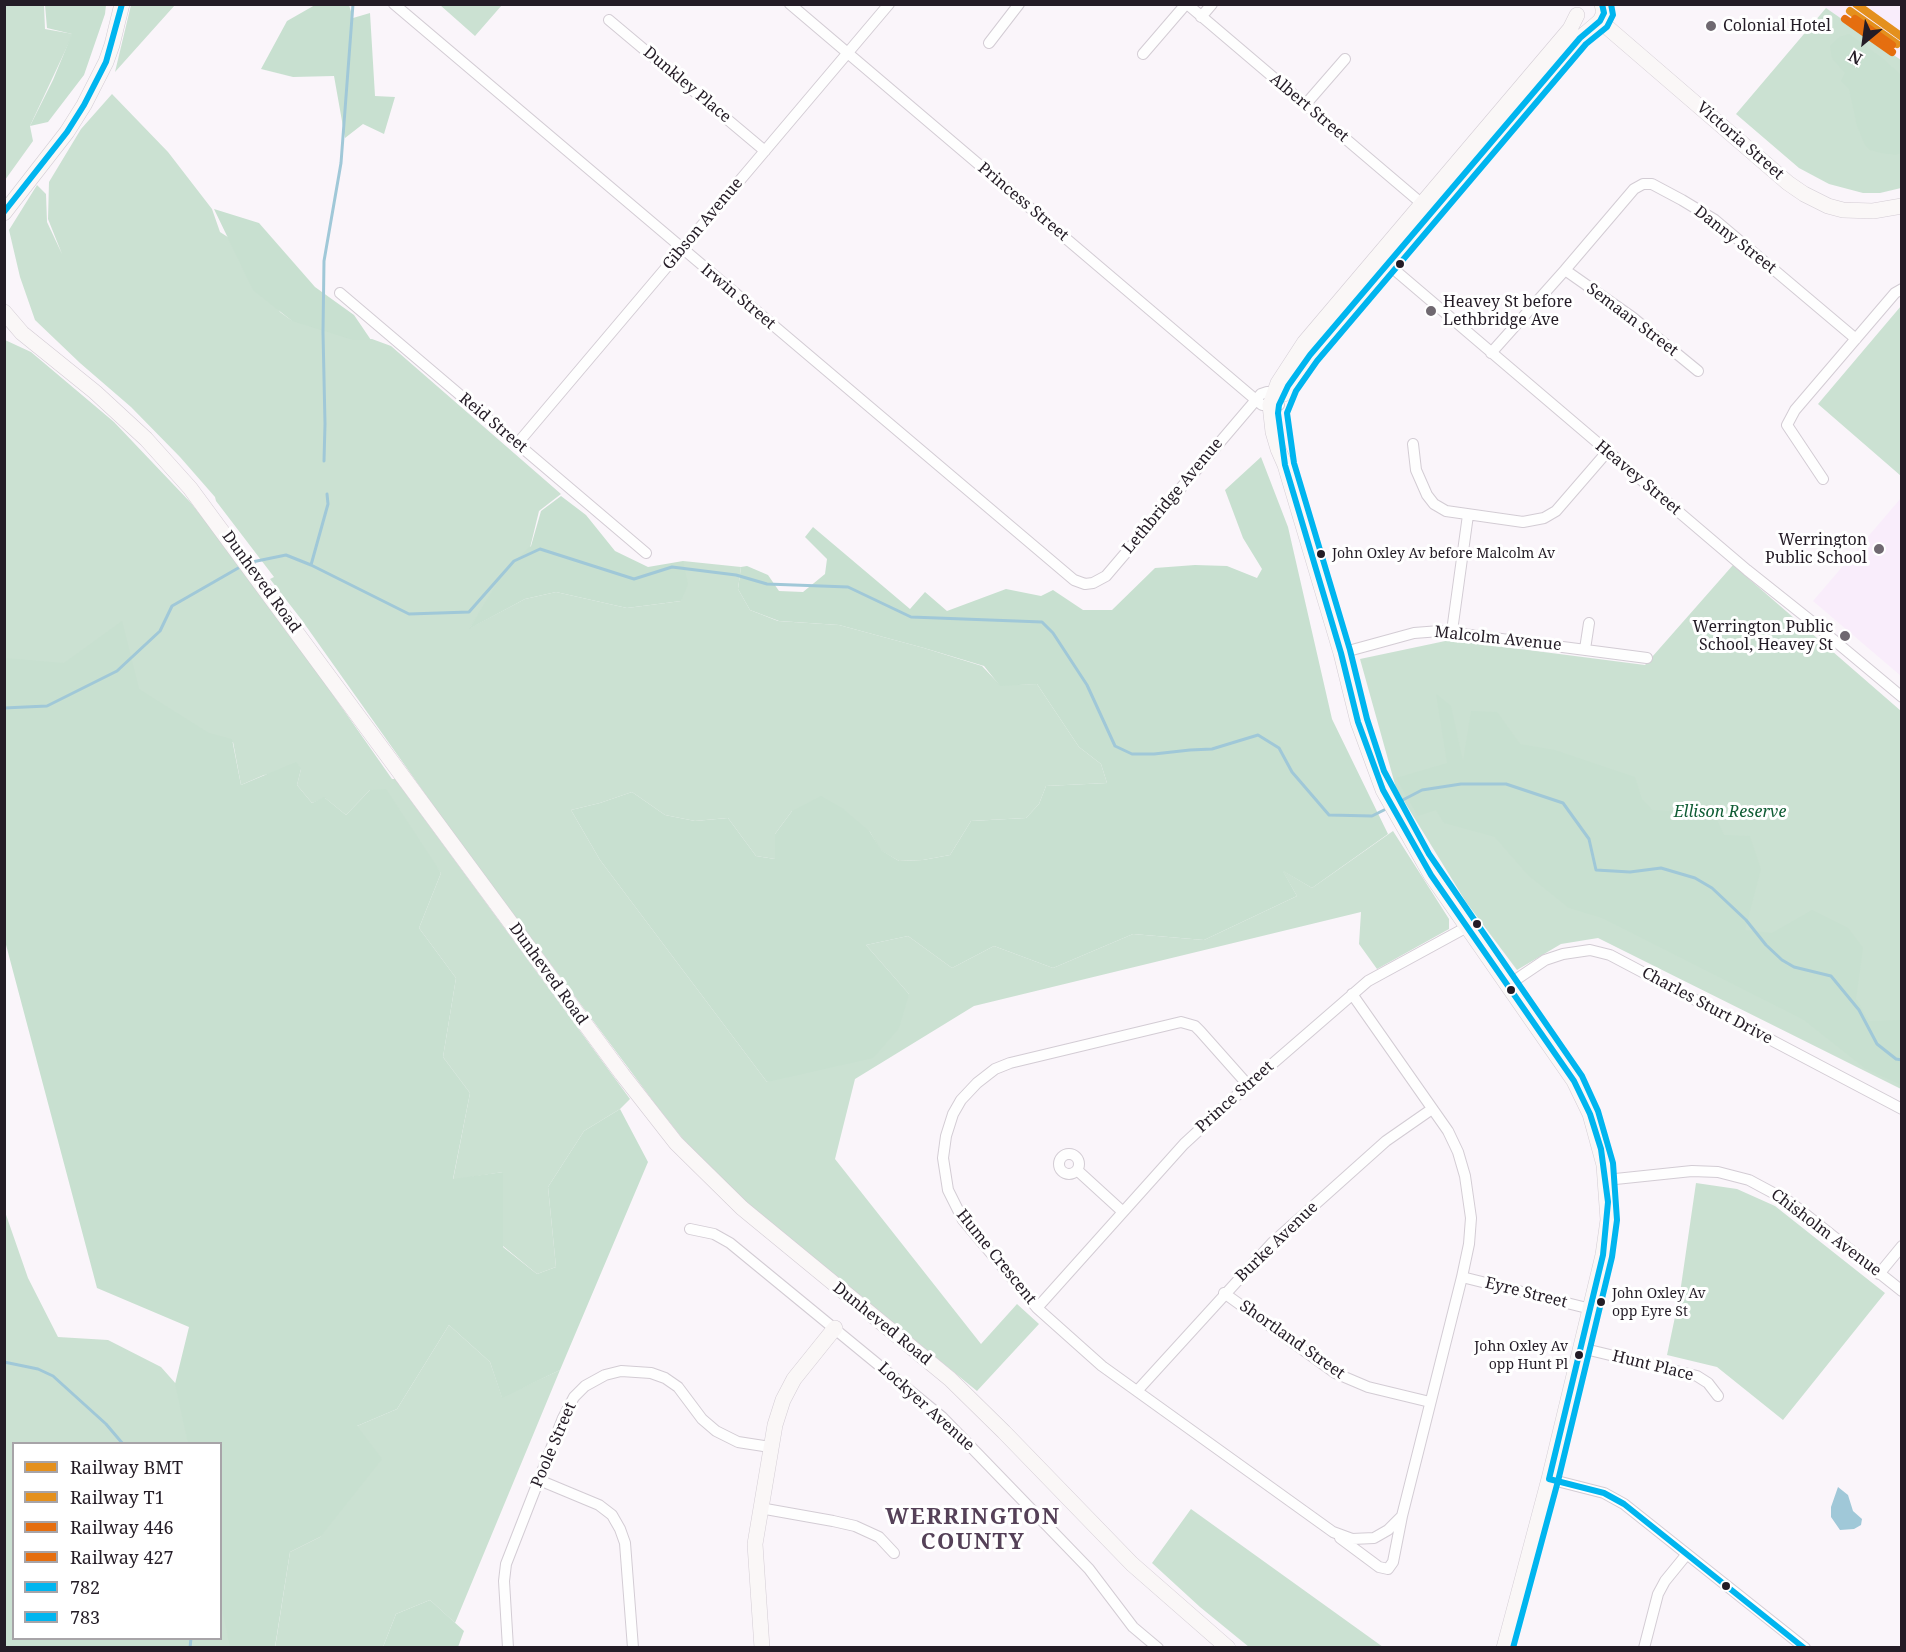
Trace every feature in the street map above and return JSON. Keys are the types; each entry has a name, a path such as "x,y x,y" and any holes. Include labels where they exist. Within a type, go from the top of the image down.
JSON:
{"street":[{"path":"4,213 67,132 84,105 106,62 122,4"},
{"name":"Irwin Street","path":"394,4 1069,578 1085,584"},
{"name":"Princess Street","path":"789,4 847,54 1272,400"},
{"name":"Gibson Avenue","path":"517,444 889,4"},
{"path":"989,43 1018,4"},
{"path":"1143,54 1186,4"},
{"name":"Albert Street","path":"1186,4 1427,208"},
{"path":"1201,17 1212,4"},
{"path":"1597,23 1604,13 1602,4"},
{"name":"Victoria Street","path":"1578,10 1582,22 1597,23 1804,194 1828,206 1843,210 1873,211 1902,206"},
{"name":"Lethbridge Avenue","path":"1427,208 1569,29 1578,10"},
{"name":"Dunkley Place","path":"609,20 765,151"},
{"name":"Lethbridge Avenue","path":"1085,584 1094,583 1106,576 1272,400 1287,366 1304,343 1383,260 1580,38 1597,23"},
{"path":"1305,105 1345,59"},
{"name":"Danny Street","path":"1491,353 1634,189 1643,184 1652,184 1714,220 1856,339"},
{"name":"Heavey Street","path":"1383,260 1747,570 1902,697"},
{"name":"Semaan Street","path":"1565,270 1632,317 1698,371"},
{"path":"1823,478 1787,425 1795,410 1895,293 1902,289"},
{"name":"Reid Street","path":"340,293 645,553"},
{"name":"Dunheved Road","path":"4,312 22,333 95,392 146,439 190,488 622,1074 676,1143 742,1208 958,1386 1132,1564 1228,1647"},
{"name":"Dunheved Road","path":"4,329 22,333"},
{"path":"1272,400 1273,432 1286,465 1341,652 1358,722 1383,790 1431,875 1574,1081 1596,1132 1606,1180 1606,1238 1591,1309 1504,1647"},
{"path":"1413,444 1416,470 1430,499 1446,511 1523,522 1544,519 1562,506 1607,452"},
{"path":"1452,631 1468,515"},
{"name":"Malcolm Avenue","path":"1585,649 1589,623"},
{"name":"Malcolm Avenue","path":"1341,652 1414,633 1452,631 1647,658"},
{"name":"Prince Street","path":"1037,1308 1191,1137 1248,1085 1368,981 1467,927"},
{"name":"Charles Sturt Drive","path":"1508,985 1555,956 1583,950 1610,955 1902,1109"},
{"name":"Hume Crescent","path":"1248,1085 1200,1031 1194,1026 1181,1022 1010,1063 989,1073 971,1088 957,1106 946,1136 943,1166 948,1190 963,1220 1037,1308 1102,1366 1334,1532 1379,1567 1385,1569 1393,1562 1402,1516 1462,1277 1470,1232 1468,1190 1454,1143 1352,994"},
{"name":"Burke Avenue","path":"1137,1391 1272,1243 1377,1149 1432,1109"},
{"path":"1077,1170 1123,1212"},
{"name":"Chisholm Avenue","path":"1606,1180 1692,1171 1718,1172 1749,1180 1790,1202 1902,1292"},
{"name":"Lockyer Avenue","path":"690,1229 714,1234 730,1243 942,1417 1089,1569 1132,1627 1158,1647"},
{"path":"1879,1274 1902,1246"},
{"name":"Eyre Street","path":"1462,1277 1591,1309"},
{"name":"Shortland Street","path":"1224,1293 1335,1373 1368,1387 1430,1402"},
{"path":"762,1647 755,1559 756,1531 777,1415 789,1388 835,1328"},
{"name":"Hunt Place","path":"1581,1348 1697,1376 1708,1383 1718,1396"},
{"name":"Poole Street","path":"508,1647 504,1591 508,1557 563,1418 574,1397 591,1382 621,1371 641,1371 665,1378 683,1392 702,1419 716,1431 738,1442 770,1448"},
{"path":"1549,1479 1596,1491 1616,1499 1805,1647"},
{"path":"539,1480 599,1505 612,1515 620,1528 625,1543 633,1647"},
{"path":"760,1508 855,1527 879,1537 894,1553"},
{"name":"Hume Crescent","path":"1334,1532 1352,1539 1374,1538 1388,1530 1402,1516"},
{"path":"1644,1647 1658,1594 1665,1581 1687,1554"},
{"name":"Dunheved Road","path":"1132,1564 1143,1581 1213,1647"}],"shaded area":[{"path":"1822,5 1901,5 1901,60 1826,8"},
{"name":"Werrington Public School","path":"1901,498 1901,676 1813,601"}],"green space":[{"path":"4,5 44,5 45,29 73,34 30,126 33,141 5,180"},
{"path":"45,5 106,5 84,75 48,122 30,126 53,80 72,34 47,28"},
{"path":"131,5 175,5 115,72"},
{"path":"315,5 349,5 353,18 370,13 375,96 395,97 384,134 363,124 345,138 334,76 293,77 261,69 287,21"},
{"path":"440,5 502,5 475,36"},
{"path":"1826,8 1901,60 1901,188 1880,193 1863,193 1829,184 1799,168 1736,114"},
{"path":"1849,34 1901,75 1901,153 1896,155 1881,153 1870,150 1865,145 1857,126 1849,89 1841,81 1845,73 1832,58 1830,46 1839,37"},
{"path":"112,94 168,152 212,209 220,232 243,247 280,312 291,320 353,339 372,339 391,346 561,494 539,511 530,548 505,574 470,628 525,599 556,592 627,608 681,601 683,561 741,567 738,589 750,610 778,621 839,625 924,648 982,666 1000,685 1037,684 1079,747 1101,764 1107,783 1046,786 1039,804 1026,818 971,821 950,855 923,860 899,861 880,850 870,832 792,811 775,834 775,859 756,856 728,818 695,821 665,815 632,792 571,810 600,860 767,1082 909,994 866,945 908,936 952,968 994,946 1053,968 1133,934 1204,940 1297,896 1282,870 1312,888 1393,831 1449,919 1449,929 1377,969 1359,944 1361,912 974,1006 855,1079 835,1159 981,1344 1017,1304 1039,1324 977,1391 754,1209 683,1139 455,836 270,579 274,577 215,497 131,407 35,320 20,277 9,230 37,185 46,194 47,222 62,254 48,219 49,182 81,129"},
{"path":"214,209 259,223 315,287 354,315 371,340 353,340 292,321 253,290"},
{"path":"1901,306 1901,476 1818,404"},
{"path":"5,340 31,352 114,422 191,503 256,585 392,779 395,779 630,1099 620,1109 584,1131 548,1187 556,1267 537,1274 503,1246 503,1172 453,1180 470,1093 443,1057 456,978 419,928 441,873 370,790 346,815 325,798 312,803 297,785 301,769 264,775 241,785 233,742 5,836"},
{"path":"1261,457 1288,527 1332,719 1388,834 1312,888 1283,871 1297,896 1204,940 1133,934 1053,968 994,946 952,968 908,936 866,945 909,994 899,1028 873,1058 767,1082 600,860 571,810 632,792 665,815 695,821 728,818 756,856 775,859 775,834 792,811 821,796 842,808 870,832 881,850 899,861 923,860 950,855 971,821 1026,818 1039,804 1046,786 1107,783 1101,764 1079,747 1037,684 1000,686 984,666 839,625 779,621 750,610 738,589 741,567 747,566 768,575 779,591 803,592 825,574 827,559 805,537 813,527 910,609 925,592 947,611 1006,589 1041,596 1053,590 1083,610 1112,610 1155,568 1195,565 1227,566 1257,578 1262,569 1243,538 1225,490"},
{"path":"561,496 586,515 615,551 648,567 683,561 688,584 681,601 627,608 556,592 525,599 469,629 505,570 531,546 541,511"},
{"name":"Ellison Reserve","path":"1733,565 1901,711 1901,1089 1598,938 1561,944 1517,970 1466,902 1396,788 1360,659 1450,640 1645,665"},
{"path":"122,621 139,689 209,733 232,739 241,785 296,762 301,769 297,785 312,803 324,797 346,815 370,790 386,789 441,873 419,928 456,978 443,1057 470,1093 453,1179 503,1172 503,1247 537,1274 556,1267 548,1187 584,1131 620,1109 648,1162 560,1370 502,1398 490,1362 449,1325 397,1409 357,1426 382,1459 320,1537 290,1552 275,1647 230,1647 222,1609 222,1442 188,1442 175,1384 189,1327 97,1288 5,941 5,658 64,663"},
{"path":"1436,694 1451,706 1463,761 1471,711 1497,712 1520,744 1555,750 1635,777 1642,799 1652,810 1715,815 1724,835 1750,836 1761,869 1745,930 1772,933 1812,910 1848,928 1863,948 1856,999 1869,1021 1900,1020 1901,1016 1901,1085 1866,1069 1804,1020 1602,918 1569,908 1528,875 1495,837 1444,823 1436,810 1418,816 1396,778 1447,763"},
{"path":"1696,1183 1737,1189 1775,1206 1885,1293 1783,1420 1717,1367 1667,1355 1680,1293"},
{"path":"4,1209 28,1278 58,1337 108,1340 161,1367 208,1420 217,1442 12,1442 12,1640 222,1640 222,1458 252,1647 5,1647"},
{"path":"449,1325 490,1362 502,1397 560,1370 455,1623 430,1600 396,1614 383,1647 275,1648 290,1552 320,1537 357,1426 397,1409"},
{"path":"1191,1509 1383,1647 1249,1647 1200,1607 1152,1563"},
{"path":"430,1600 464,1631 458,1647 383,1647 396,1614"}],"water":[{"path":"1838,1487 1848,1495 1853,1511 1862,1519 1861,1525 1854,1529 1840,1530 1831,1517 1831,1507"}],"waterway":[{"path":"324,461 324,261 341,163 353,4"},
{"path":"311,565 328,504 327,494"},
{"path":"252,562 286,555 409,614 469,612 514,561 540,549 634,579 672,567 736,575 767,584 848,587 911,617 1042,622 1053,633 1087,685 1115,746 1132,754 1154,754 1212,749 1258,735 1279,748 1292,772 1329,815 1372,816 1388,808"},
{"path":"4,708 47,706 117,671 160,631 172,606 240,567"},
{"path":"1397,803 1422,790 1461,784 1506,784 1563,803 1589,839 1596,870 1630,872 1661,868 1695,878 1712,888 1746,920 1766,945 1782,960 1794,967 1831,976 1859,1010 1877,1044 1896,1059 1902,1060"},
{"path":"4,1362 38,1369 53,1376 106,1424 121,1442"},
{"path":"190,1648 191,1640"}],"rail line":[{"name":"BMT","path":"1856,4 1902,37"},
{"name":"T1","path":"1850,11 1897,44"},
{"name":"446","path":"1845,19 1892,52"},
{"name":"427","path":"1855,19 1892,45"}],"transit line":[{"name":"782","path":"4,212 67,132 84,105 106,62 122,4"},
{"name":"782","path":"1549,1479 1603,1255 1608,1202 1601,1149 1590,1114 1574,1081 1431,875 1383,790 1358,722 1341,653 1285,465 1278,413 1279,405 1288,386 1310,355 1580,38 1600,21 1604,13 1602,4"},
{"name":"783","path":"1513,1648 1558,1481 1612,1257 1617,1220 1613,1163 1598,1111 1582,1076 1429,854 1384,771 1294,463 1287,413 1296,391 1317,361 1586,44 1607,27 1613,15 1611,4"},
{"name":"782","path":"1549,1479 1604,1493 1624,1504 1804,1648"}],"place":[{"name":"Colonial Hotel","path":"1711,26"},
{"name":"Heavey St before Lethbridge Ave","path":"1431,311"},
{"name":"Werrington Public School","path":"1879,549"},
{"name":"John Oxley Av before Malcolm Av","path":"1321,554"},
{"name":"Werrington Public School, Heavey St","path":"1845,636"},
{"name":"John Oxley Av opp Eyre St","path":"1601,1302"},
{"name":"John Oxley Av opp Hunt Pl","path":"1579,1355"}],"district":[{"name":"WERRINGTON COUNTY","path":"973,1530"}]}
